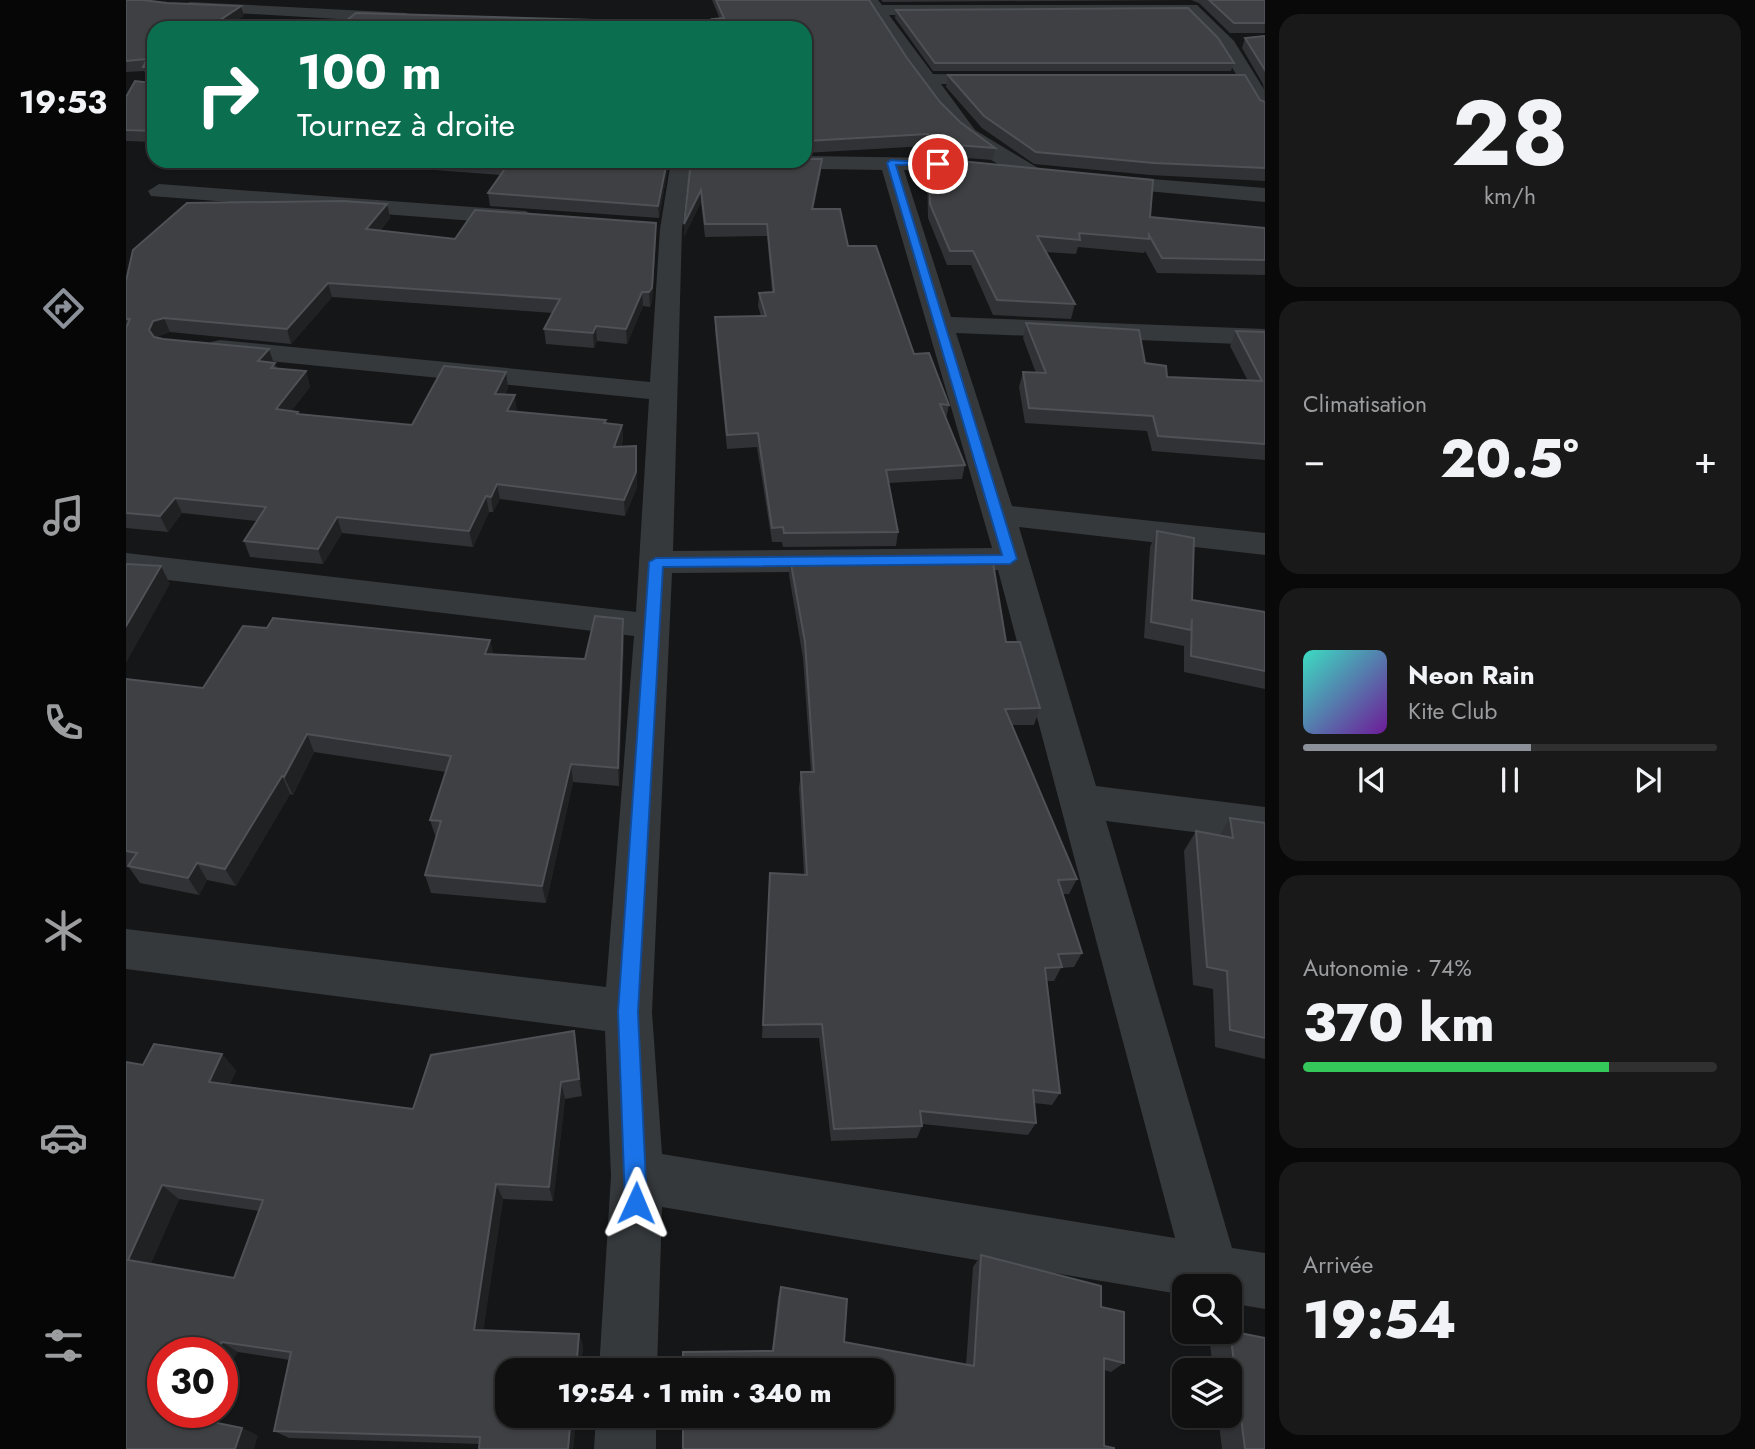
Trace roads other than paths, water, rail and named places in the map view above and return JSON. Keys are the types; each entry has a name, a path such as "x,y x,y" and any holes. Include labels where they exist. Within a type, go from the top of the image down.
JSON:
{"street":[{"path":"874,5 1212,6"},
{"path":"874,5 925,79 968,134 1003,158 1037,174"},
{"path":"166,6 428,19"},
{"path":"1191,8 1225,41 1264,101"},
{"path":"1225,41 1252,40"},
{"path":"925,79 1018,79"},
{"path":"1223,79 1251,79"},
{"path":"938,164 968,134"},
{"path":"812,162 938,164 1265,195"},
{"path":"891,163 938,324 999,515 1211,1269"},
{"path":"629,1358 637,1176 628,1012 653,626 664,392 657,228 678,168"},
{"path":"159,191 547,220"},
{"path":"938,324 1265,337"},
{"path":"197,346 664,392"},
{"path":"999,515 1265,544"},
{"path":"656,562 1010,559"},
{"path":"126,564 653,626"},
{"path":"1080,800 1265,824"},
{"path":"126,949 628,1012"},
{"path":"637,1176 1211,1269 1265,1281"},
{"path":"625,1449 626,1428"}]}
